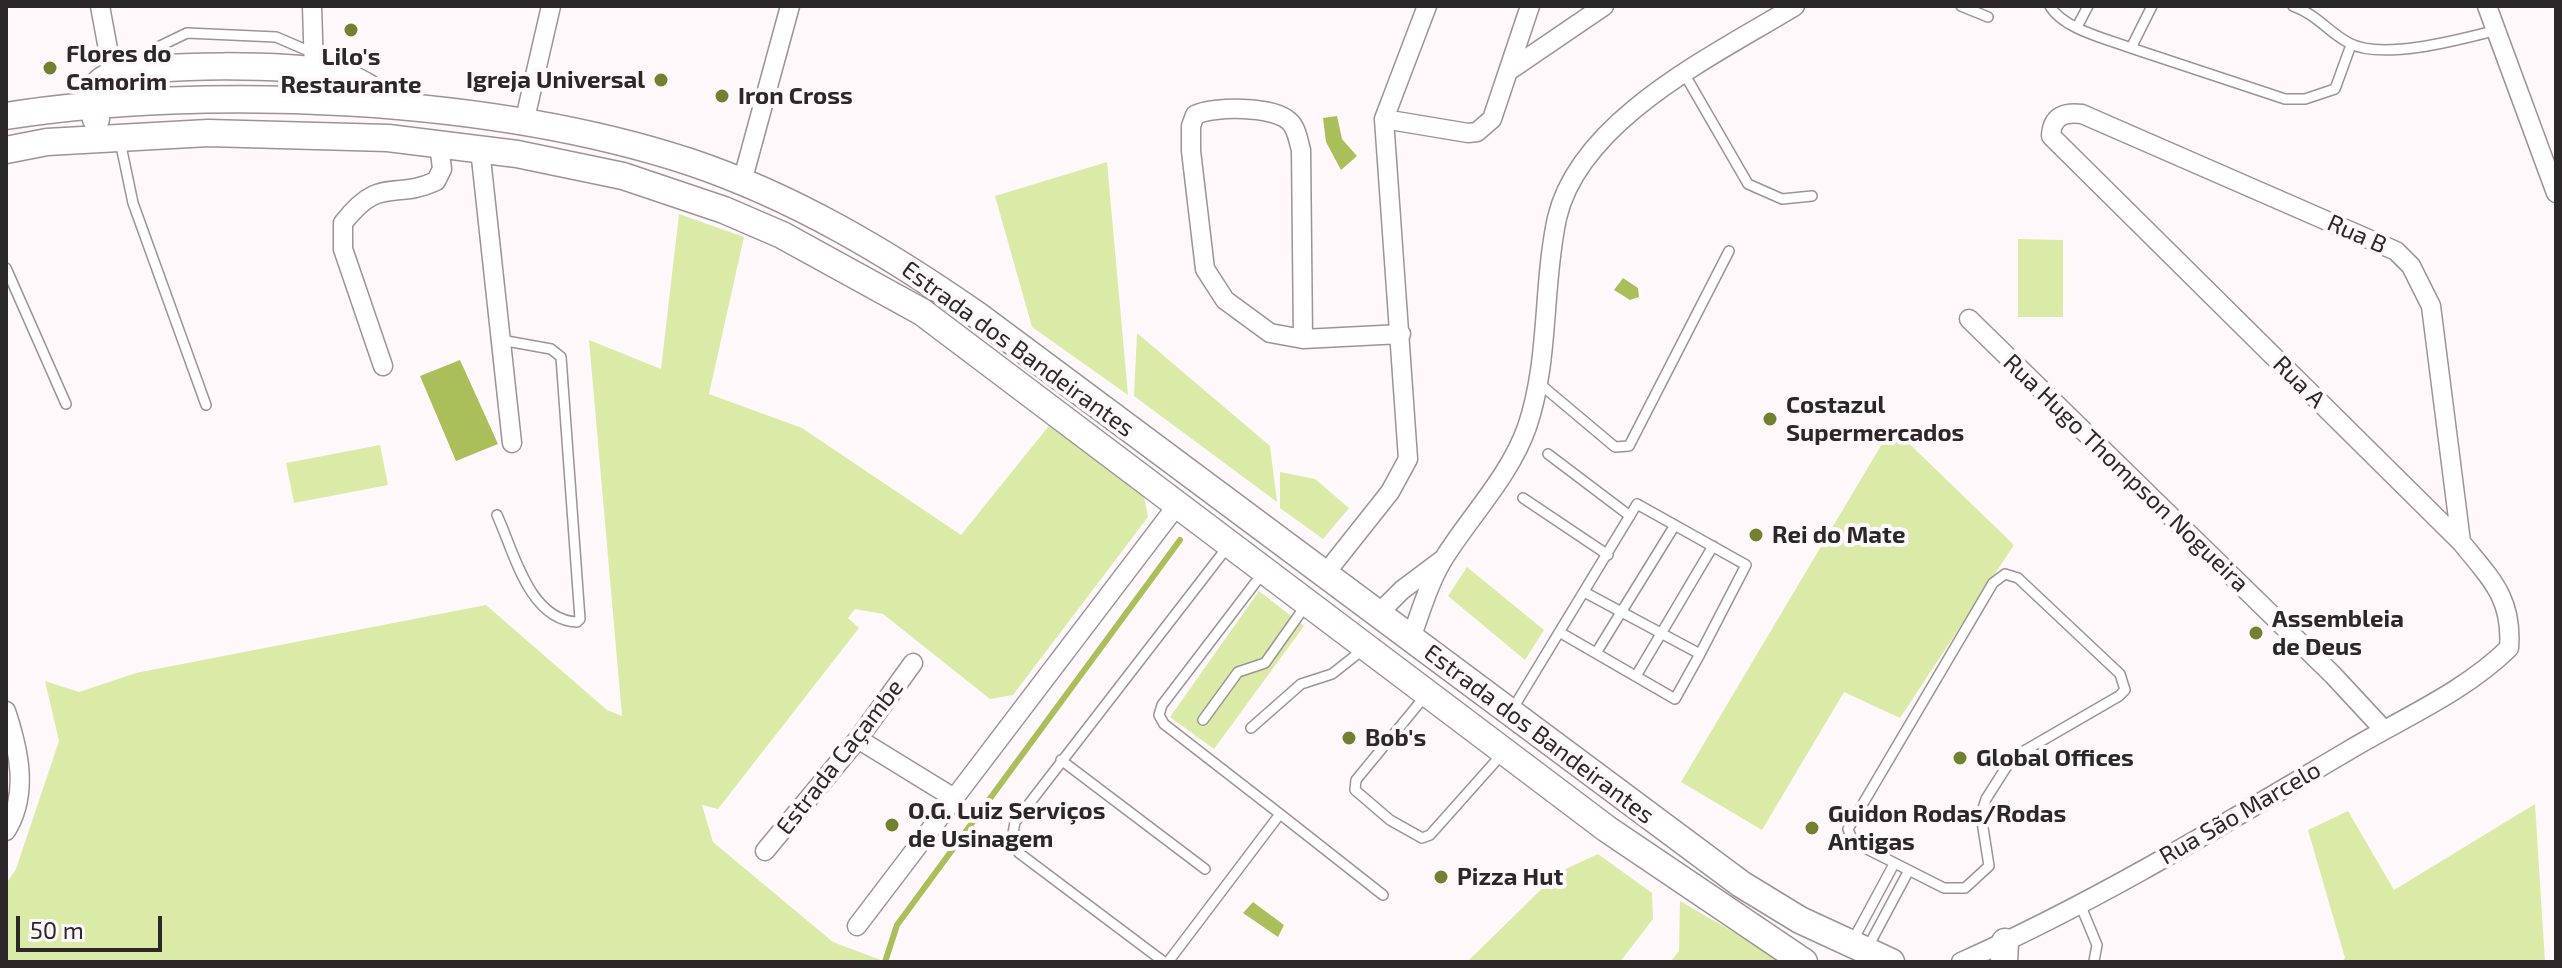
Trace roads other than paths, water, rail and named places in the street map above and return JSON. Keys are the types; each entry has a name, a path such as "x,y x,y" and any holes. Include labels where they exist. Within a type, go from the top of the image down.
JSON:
{"main road":[{"path":"119,138 94,117 90,105 95,87 124,74 176,68 236,68 313,61 399,108"},
{"name":"Estrada dos Bandeirantes","path":"6,116 90,105 237,98 399,108 524,123 643,149 742,182 795,204 914,271 1741,884 1800,920 1891,962"},
{"name":"Estrada dos Bandeirantes","path":"6,150 47,142 208,133 388,138 480,149 623,176 724,210 782,235 922,312 1429,691 1607,829 1804,962"}],"street":[{"path":"100,6 124,74"},
{"path":"312,6 313,61"},
{"path":"524,123 551,6"},
{"path":"742,182 790,6"},
{"path":"1325,574 1390,492 1408,459 1384,119 1427,6"},
{"path":"1384,119 1477,132 1492,119 1530,6"},
{"path":"1510,70 1604,6"},
{"path":"1411,638 1444,558 1502,477 1525,431 1540,384 1558,217 1571,183 1611,129 1685,75 1795,6"},
{"path":"2487,6 2556,191"},
{"path":"1303,339 1301,150 1294,128 1287,118 1267,112 1218,108 1195,115 1191,126 1205,269 1225,300 1270,333 1303,339 1401,334"},
{"name":"Rua B","path":"2051,136 2052,123 2058,117 2082,114 2396,251 2411,266 2431,306 2461,542"},
{"name":"Rua A","path":"2051,136 2461,542 2502,595 2511,624 2509,648"},
{"path":"383,366 343,249 343,223 371,195 392,188 425,187 436,181 442,169 439,144"},
{"path":"480,149 512,443"},
{"name":"Rua Hugo Thompson Nogueira","path":"1969,319 2333,675 2384,730"},
{"path":"857,926 1178,504"},
{"path":"1378,614 1402,590 1444,558"},
{"name":"Rua São Marcelo","path":"1961,962 2004,952 2079,901 2139,871 2475,679 2509,648"},
{"name":"Estrada Caçambe","path":"765,851 858,739 913,663"},
{"path":"6,711 21,786 15,816 6,831"},
{"path":"858,739 954,798"}],"lane":[{"path":"1961,6 1988,17"},
{"path":"2050,6 2054,13 2077,27 2131,48 2268,94 2305,99 2335,89 2351,45"},
{"path":"2077,27 2088,6"},
{"path":"2131,48 2152,6"},
{"path":"2293,6 2316,10 2351,45 2399,49 2443,44 2497,30"},
{"path":"124,74 158,47 187,33 276,37 313,61"},
{"path":"236,68 237,98"},
{"path":"1685,75 1748,184 1782,199 1812,196"},
{"path":"119,138 133,203 206,405"},
{"path":"1540,384 1615,447 1629,446 1729,251"},
{"path":"6,268 66,404"},
{"path":"497,515 535,597 549,615 577,622 580,619 573,498 561,357 551,349 501,340"},
{"path":"1548,454 1630,516"},
{"path":"1523,498 1608,555"},
{"path":"1509,714 1586,593 1637,504 1746,565 1675,699 1561,633"},
{"path":"1596,653 1675,525"},
{"path":"1230,543 1015,822 1012,839 1019,853 1166,962 1280,814"},
{"path":"1636,676 1713,546"},
{"path":"1266,570 1162,705 1159,715 1164,724 1383,895"},
{"path":"2011,574 2120,674 2125,690 2012,758 1986,799 1981,815 1989,866 1965,888 1944,888 1908,872 1853,842 1848,829 1993,583 2011,574"},
{"path":"1586,593 1700,654"},
{"path":"1203,720 1238,672 1265,663 1308,602"},
{"path":"1251,728 1301,684 1332,674 1368,646"},
{"path":"1429,691 1356,780 1355,790 1390,820 1422,838 1430,835 1505,750"},
{"path":"1061,760 1205,869"},
{"path":"1858,947 1894,864"},
{"path":"1858,947 1908,872"},
{"path":"2079,901 2097,945 2094,961"}],"waterway":[{"path":"885,962 897,925 1180,540"}],"place":[{"name":"Lilo's Restaurante","path":"351,30"},
{"name":"Flores do Camorim","path":"50,68"},
{"name":"Igreja Universal","path":"661,80"},
{"name":"Iron Cross","path":"722,96"},
{"name":"Costazul Supermercados","path":"1770,419"},
{"name":"Rei do Mate","path":"1756,535"},
{"name":"Assembleia de Deus","path":"2256,633"},
{"name":"Bob's","path":"1349,738"},
{"name":"Global Offices","path":"1960,758"},
{"name":"O.G. Luiz Serviços de Usinagem","path":"892,825"},
{"name":"Guidon Rodas/Rodas Antigas","path":"1812,828"},
{"name":"Pizza Hut","path":"1441,877"}]}
